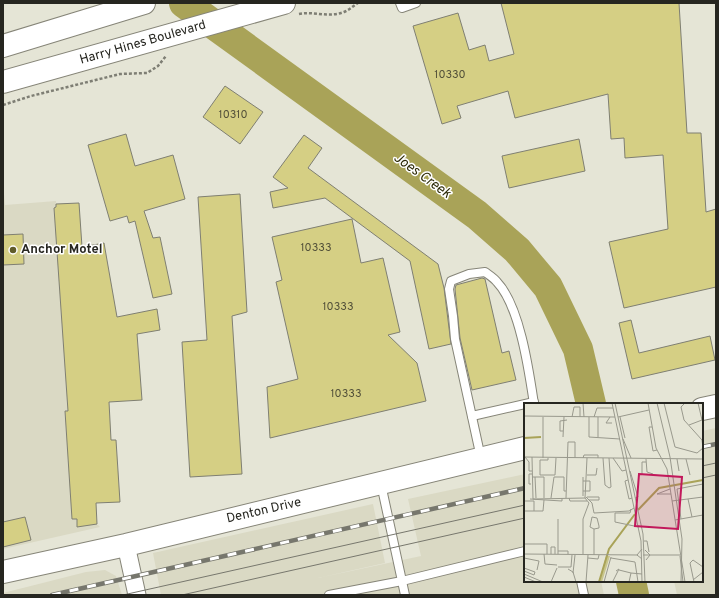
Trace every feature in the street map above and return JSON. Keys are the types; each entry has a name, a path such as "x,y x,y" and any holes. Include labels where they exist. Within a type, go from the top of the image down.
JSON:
{"street":[{"path":"3,46 144,3"},
{"name":"Harry Hines Boulevard","path":"3,82 165,46 275,8"},
{"path":"703,409 716,406"},
{"name":"Denton Drive","path":"3,572 524,448"},
{"path":"126,544 137,595"}],"lane":[{"path":"400,3 402,8 416,3"},
{"path":"481,459 455,340 454,316 449,289 450,281 469,274 485,272 498,282 510,302 521,338 534,403"},
{"path":"472,416 524,405"},
{"path":"381,483 405,595"},
{"path":"329,595 402,581 524,550"},
{"path":"581,582 584,595"}],"path":[{"path":"275,8 306,13 335,14 345,12 358,3"},
{"path":"3,105 31,96 120,74 147,72 158,66 165,46"}],"shaded area":[{"path":"3,181 5,205 56,201 56,204 79,203 93,417 90,418 97,524 100,527 3,549"},
{"path":"716,428 716,595 677,595 674,582 703,582 703,431"},
{"path":"524,474 524,582 601,582 604,595 161,595 153,553 373,504 385,563 318,578 421,556 408,499"},
{"path":"105,570 116,576 122,595 3,595 3,593 86,572"}],"building":[{"path":"501,3 679,3 687,133 701,133 706,212 716,209 716,287 624,308 609,242 668,229 663,155 625,158 624,138 611,139 608,94 515,118 508,91 457,106 461,118 442,124 413,26 458,13 469,50 485,45 489,61 514,54"},
{"path":"225,86 263,112 240,144 203,117"},
{"path":"126,134 135,166 173,155 185,199 144,211 153,238 160,237 172,294 153,298 135,221 129,223 127,216 110,221 88,145"},
{"path":"304,135 322,148 308,168 438,264 444,288 451,344 429,349 410,261 325,198 273,208 270,192 288,188 273,177"},
{"path":"579,139 585,171 509,188 502,156"},
{"path":"240,194 247,312 232,316 242,474 190,477 182,342 207,340 198,197"},
{"path":"79,203 82,247 104,243 117,317 157,309 160,330 137,334 142,400 109,402 111,440 116,440 120,502 96,503 97,524 77,527 77,519 72,519 65,411 68,411 54,208 56,207 56,204"},
{"path":"352,219 361,263 383,258 400,332 388,335 417,363 426,401 270,438 267,387 298,379 276,282 282,280 272,237"},
{"name":"Anchor Motel","path":"23,234 24,264 3,265 3,235"},
{"path":"482,278 485,279 502,353 509,351 516,380 472,390 460,338 455,289 456,285"},
{"path":"631,320 639,353 710,336 715,360 632,379 619,323"},
{"path":"25,517 31,540 3,547 3,522"}],"waterway":[{"name":"Joes Creek","path":"184,3 477,215 517,250 548,287 578,349 591,403"},
{"name":"Joes Creek","path":"631,582 634,595"}],"tram line":[{"path":"703,466 716,463"},
{"path":"703,478 716,475"},
{"path":"123,595 524,505"},
{"path":"182,595 524,518"}],"railway":[{"path":"703,447 716,444"},
{"path":"52,595 524,488"}],"place":[{"name":"Anchor Motel","path":"13,250"}]}
